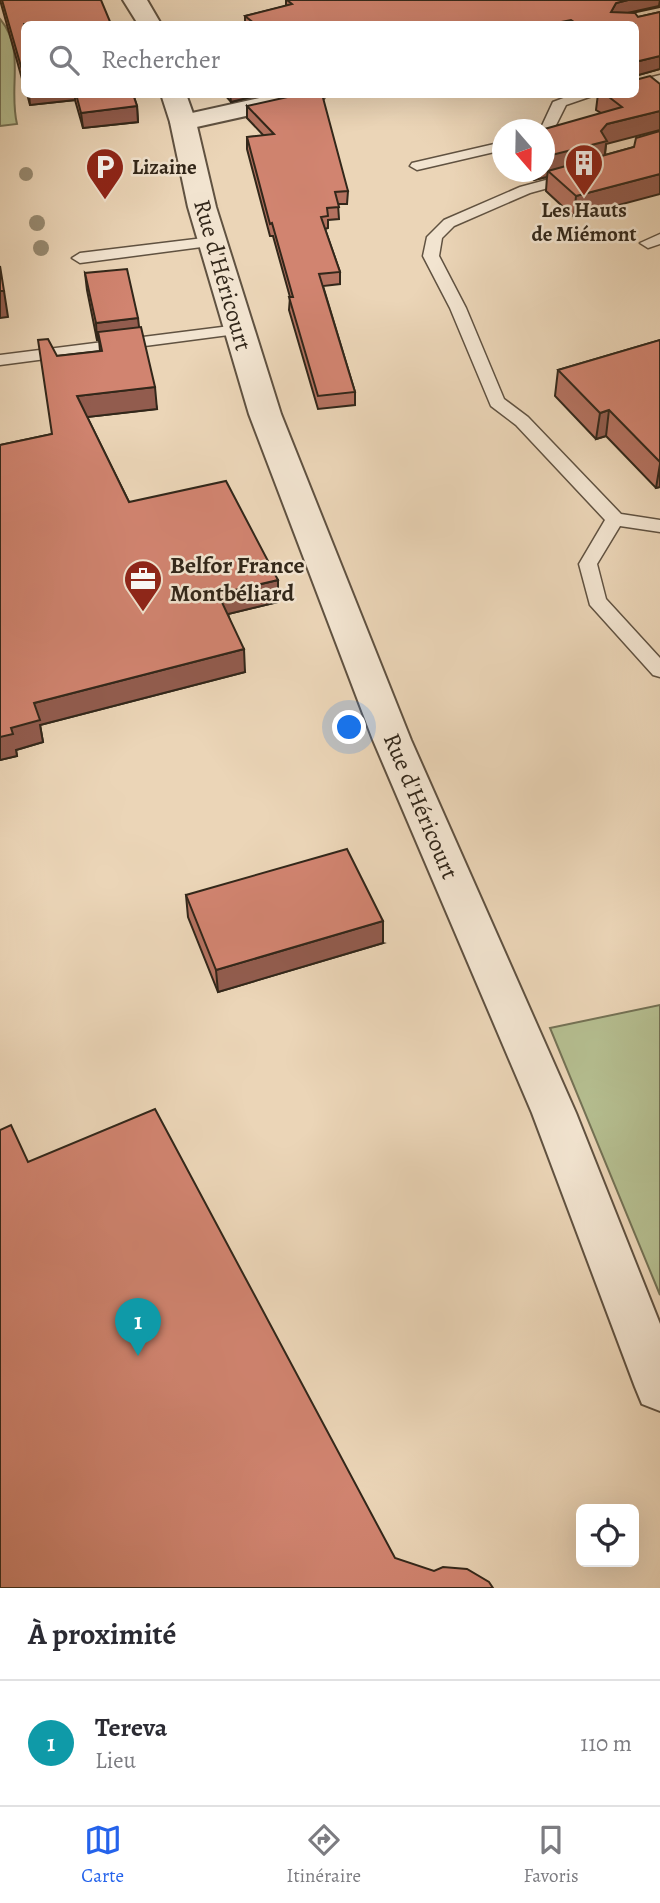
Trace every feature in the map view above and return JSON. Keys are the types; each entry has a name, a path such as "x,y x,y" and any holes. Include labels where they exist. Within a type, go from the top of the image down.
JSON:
{"street":[{"path":"135,0 147,21"},
{"path":"178,108 275,98"},
{"name":"Rue d'Héricourt","path":"178,108 212,242 265,414 392,740 554,1113 660,1387"}],"lane":[{"path":"639,84 660,79"},
{"path":"552,119 560,102 576,98"},
{"path":"417,166 492,148"},
{"path":"589,173 526,190 449,223 435,237 431,256 458,308 497,402 522,421 615,519 660,526"},
{"path":"80,258 212,242"},
{"path":"0,360 238,330"},
{"path":"615,519 588,564 597,601 660,670"}],"green space":[{"path":"0,19 12,43 17,124 0,126"},
{"path":"660,1005 660,1295 550,1028"}],"building":[{"path":"2,0 101,0 110,21 21,21 21,66"},
{"path":"287,0 628,0 616,3 611,12 635,13 638,17 660,12 660,56 639,61 639,21 251,21 245,16 292,4"},
{"path":"650,76 660,84 660,111 607,124 601,131 607,141 555,154 555,126 622,107 610,98 639,98 639,79"},
{"path":"77,98 134,98 137,106 81,113"},
{"path":"283,98 323,98 348,191 335,192 339,207 327,208 328,216 321,217 340,272 319,274 355,392 318,396 247,137 274,134 247,106"},
{"path":"660,131 660,174 576,196 555,177 555,169 634,147 636,138"},
{"path":"0,266 4,291 0,291"},
{"path":"127,269 138,318 96,323 85,273"},
{"path":"141,327 155,387 77,396 129,502 226,481 278,580 218,594 244,649 34,703 40,720 11,728 13,734 0,737 0,445 52,434 38,340 48,339 57,356 102,351 98,332"},
{"path":"660,340 660,462 609,410 600,413 558,370"},
{"path":"347,849 383,921 216,970 186,895"},
{"path":"155,1109 395,1558 434,1571 443,1567 467,1569 489,1582 493,1588 0,1588 0,1130 11,1125 28,1162"}],"place":[{"name":"Les Hauts de Miémont","path":"584,197"},
{"name":"Lizaine","path":"105,201"},
{"name":"Belfor France Montbéliard","path":"143,613"},
{"name":"Tereva","path":"138,1356"}]}
